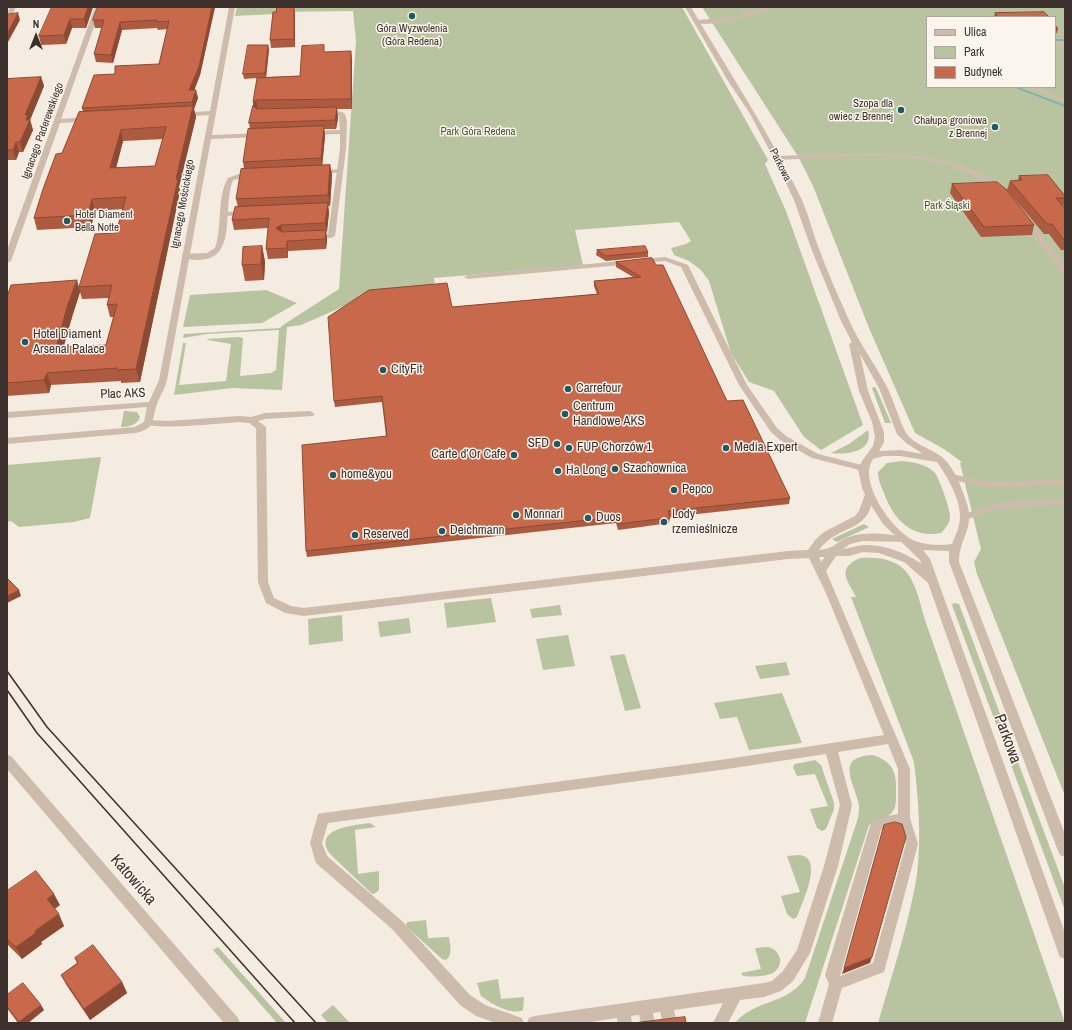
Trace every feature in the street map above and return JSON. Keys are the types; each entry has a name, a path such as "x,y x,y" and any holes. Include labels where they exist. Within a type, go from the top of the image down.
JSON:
{"street":[{"path":"7,19 13,7"},
{"name":"Ignacego Paderewskiego","path":"7,261 98,7"},
{"name":"Ignacego Mościckiego","path":"152,404 163,380 180,293 185,256 211,113 232,7"},
{"name":"Parkowa","path":"688,7 731,82 752,112 777,158 798,200 832,293 850,333 883,388 902,434 909,441 940,460"},
{"path":"697,22 724,20 746,16 769,7"},
{"path":"1032,88 1065,101"},
{"path":"304,238 331,236 331,209 340,171 344,121 342,114 339,112 314,113"},
{"path":"172,115 211,113"},
{"path":"57,121 96,119"},
{"path":"304,133 343,132"},
{"path":"207,137 272,134"},
{"path":"777,158 922,154"},
{"path":"899,155 956,166 981,177 1006,194"},
{"path":"307,173 340,171"},
{"path":"185,256 210,254 217,250 220,246 225,193 230,179 239,176 262,175"},
{"path":"224,214 256,212"},
{"path":"1021,214 1065,271"},
{"path":"468,277 665,259 684,265 743,385 774,430 783,438 814,456 863,468"},
{"name":"Parkowa","path":"850,333 865,396 880,437 877,446 870,457"},
{"name":"Plac AKS","path":"7,415 152,404 148,423"},
{"path":"7,441 136,430 144,427 148,423 168,424 240,419 252,420 265,416 310,414"},
{"path":"252,420 261,427 263,582 270,600 289,610 307,611 812,553 849,552 863,548 887,550 908,559 931,579"},
{"path":"821,571 840,546 856,539 878,537 907,541 939,549 955,547 963,530 965,517 962,502 952,477 940,460 910,454 880,453 870,457 863,468 864,478 869,494 889,525 907,541"},
{"path":"952,477 987,485 1065,482"},
{"path":"812,553 820,540 830,533 858,519 862,514 869,494"},
{"path":"965,517 978,511 996,506 1065,501"},
{"name":"Parkowa","path":"907,541 925,559 1065,952"},
{"name":"Parkowa","path":"955,547 953,557 955,566 1065,851"},
{"path":"812,553 821,571 904,769 904,818 912,844 879,967 836,984"},
{"path":"517,1023 480,1011 465,1000 398,925 321,859 316,843 323,818 831,749 892,739"},
{"path":"541,1022 624,1017 645,1008 764,990 776,986 788,976 803,953 831,866 846,805 831,749"},
{"name":"Katowicka","path":"7,760 233,1023"},
{"path":"825,1023 836,984 832,975 876,826 888,821 904,818"},
{"path":"720,1023 736,994"},
{"path":"666,1006 670,1023"},
{"path":"645,1008 648,1023"}],"green space":[{"name":"Park Góra Redena","path":"237,7 682,7 768,160 765,164 786,211 863,425 821,450 804,437 774,391 749,382 731,353 709,281 701,270 689,261 674,255 671,248 691,241 679,222 575,230 583,265 434,278 435,286 368,293 340,308 301,325 287,327 282,390 232,388 174,395 183,343 186,343 179,385 226,381 231,344 207,339 243,338 240,376 271,373 276,370 279,330 207,334 183,338 184,334 280,328 339,289 356,41 353,11 274,12 274,14 235,16"},
{"name":"Park Śląski","path":"702,7 1065,7 1065,796 977,574 974,562 981,549 960,463 962,462 944,449 915,433 869,328 813,186 799,158"},
{"path":"266,290 297,303 262,323 183,327 190,295"},
{"path":"872,388 876,388 891,423 885,423"},
{"path":"124,411 137,412 140,417 139,420 127,427 121,427"},
{"path":"868,430 869,437 867,443 863,447 851,452 831,453 849,444"},
{"path":"101,457 90,518 74,522 19,527 11,521 7,522 7,465"},
{"path":"901,461 928,467 937,476 950,514 948,524 941,533 921,533 913,530 898,519 888,502 881,485 878,472 887,463"},
{"path":"864,524 869,527 837,542 832,539"},
{"path":"860,558 877,558 890,561 900,566 913,582 1065,1023 878,1023 897,960 913,896 918,864 919,812 914,762 851,597 856,597 847,580 846,570 848,566"},
{"path":"491,598 496,622 447,628 444,603"},
{"path":"953,603 959,604 1065,888 1065,911 952,605"},
{"path":"560,605 562,615 532,618 530,609"},
{"path":"342,615 343,641 309,645 308,619"},
{"path":"409,618 411,633 380,637 378,622"},
{"path":"568,635 575,666 543,670 536,639"},
{"path":"624,654 641,708 625,711 610,656"},
{"path":"786,662 790,675 760,679 755,666"},
{"path":"782,693 802,743 749,750 737,717 720,719 714,703"},
{"path":"872,755 886,761 893,770 896,781 895,806 891,814 882,820 869,825 805,1023 735,1023 743,1015 761,1005 790,993 798,987 805,978 858,818 859,805 850,773 850,766 853,761 860,757"},
{"path":"815,760 821,765 834,803 834,809 826,829 822,831 817,828 810,809 828,806 815,774 797,776 793,767 795,764"},
{"path":"370,823 376,827 355,830 358,874 379,871 379,890 374,894 371,893 332,856 326,847 326,840 330,834 336,830 354,825"},
{"path":"799,855 807,858 810,864 811,872 807,892 797,917 793,919 787,914 781,896 800,892 787,856"},
{"path":"426,920 428,938 449,937 450,955 446,960 442,959 407,927 406,924 408,922"},
{"path":"218,947 286,1023 277,1023 213,950"},
{"path":"768,947 776,951 780,958 777,970 773,973 762,976 742,975 741,973 761,969 755,948"},
{"path":"498,979 501,999 524,997 523,1010 507,1010 495,1005 481,996 477,983"},
{"path":"333,1005 350,1023 328,1023 321,1015"}],"building":[{"path":"52,7 88,7 84,19 70,19 64,35 39,36"},
{"path":"98,7 212,7 199,67 189,90 196,90 192,102 82,108 94,75 115,74 115,66 159,64 169,21 156,22 157,20 120,22 111,55 94,54 104,20 93,20"},
{"path":"277,7 294,7 294,39 270,40 273,12 276,12"},
{"path":"1044,12 1048,16 997,16 995,13"},
{"path":"18,13 7,34 7,15"},
{"path":"248,45 268,45 265,73 243,74"},
{"path":"324,45 324,52 351,51 351,99 256,100 253,102 257,78 300,76 302,46"},
{"path":"41,77 25,115 28,114 26,120 30,120 20,142 16,142 13,150 7,150 7,79"},
{"path":"193,106 136,369 118,370 117,368 47,373 44,380 7,383 7,297 11,285 77,280 68,304 56,347 106,345 117,304 107,305 112,285 79,287 95,234 116,233 126,197 92,199 88,215 34,218 56,154 62,153 79,112","holes":["166,127 155,166 110,168 121,130"]},
{"path":"253,106 257,109 336,107 337,110 335,120 249,123"},
{"path":"324,126 321,158 243,162 248,129"},
{"path":"330,165 328,195 236,199 241,169"},
{"path":"1048,175 1065,196 1065,198 1056,198 1065,209 1065,240 1052,224 1047,224 1010,181 1022,180 1019,176"},
{"path":"997,182 1007,190 1034,225 984,227 952,184"},
{"path":"328,203 325,223 281,225 276,228 282,232 326,230 325,239 287,241 287,248 266,249 269,218 232,220 235,207"},
{"path":"262,246 261,264 242,265 243,247"},
{"path":"645,246 648,252 606,256 597,250"},
{"name":"Centrum Handlowe AKS","path":"652,258 656,265 663,265 727,401 743,400 790,498 668,511 670,518 618,524 616,517 306,551 302,445 387,436 382,396 334,401 328,317 369,290 447,283 452,307 599,294 594,281 641,277 616,262"},
{"path":"7,578 19,590 7,596"},
{"path":"895,822 902,824 906,837 872,957 844,968 884,825"},
{"path":"36,871 54,894 47,899 59,914 16,947 7,939 7,891"},
{"path":"93,945 122,982 84,1009 61,975 78,963 75,958"},
{"path":"23,983 41,1005 19,1022 7,1007 7,995"},
{"path":"685,1017 686,1023 634,1023"}],"waterway":[{"path":"1056,40 1065,40"},
{"path":"1018,88 1065,106"}],"tram line":[{"path":"7,671 47,727 316,1023"},
{"path":"7,690 37,733 295,1023"}],"place":[{"name":"Góra Wyzwolenia (Góra Redena)","path":"412,16"},
{"name":"Szopa dla owiec z Brennej","path":"901,110"},
{"name":"Chałupa groniowa z Brennej","path":"995,127"},
{"name":"Hotel Diament Bella Notte","path":"67,221"},
{"name":"Hotel Diament Arsenal Palace","path":"25,342"},
{"name":"CityFit","path":"383,370"},
{"name":"Carrefour","path":"568,389"},
{"name":"Centrum Handlowe AKS","path":"565,414"},
{"name":"SFD","path":"557,444"},
{"name":"FUP Chorzów 1","path":"569,448"},
{"name":"Media Expert","path":"726,448"},
{"name":"Carte d’Or Cafe","path":"514,455"},
{"name":"Szachownica","path":"615,469"},
{"name":"Ha Long","path":"558,471"},
{"name":"home&you","path":"333,475"},
{"name":"Pepco","path":"674,490"},
{"name":"Monnari","path":"516,515"},
{"name":"Duos","path":"588,518"},
{"name":"Lody rzemieślnicze","path":"664,522"},
{"name":"Deichmann","path":"442,531"},
{"name":"Reserved","path":"355,535"}]}
